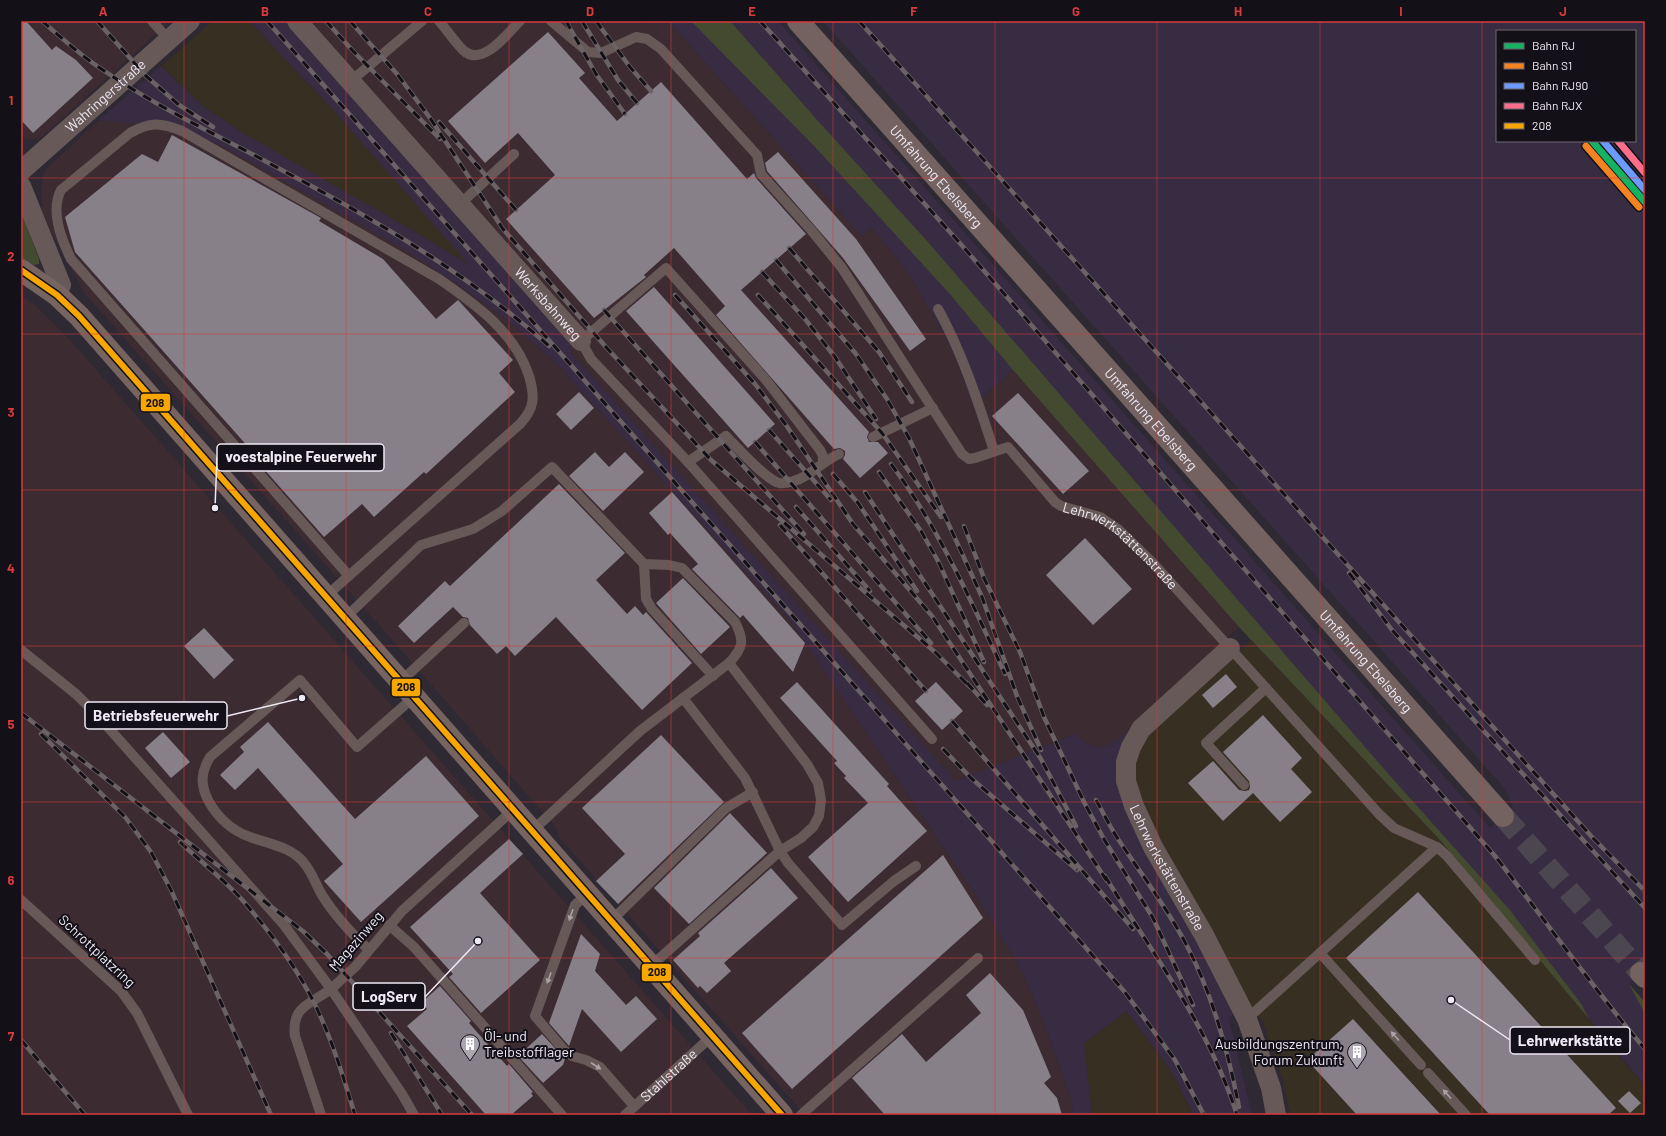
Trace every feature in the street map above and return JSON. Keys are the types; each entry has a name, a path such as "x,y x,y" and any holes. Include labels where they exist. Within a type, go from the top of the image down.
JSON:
{"main road":[{"name":"Umfahrung Ebelsberg","path":"798,21 1503,816"}],"street":[{"name":"Wahringerstraße","path":"21,171 190,21"},
{"name":"Werksbahnweg","path":"297,21 581,341"},
{"path":"21,186 61,285 57,295"},
{"path":"21,270 57,295 79,316 782,1115"},
{"name":"Lehrwerkstättenstraße","path":"1230,648 1141,729 1131,747 1126,762 1126,781 1134,806 1153,847 1204,935 1247,1019 1270,1088 1276,1115"}],"lane":[{"path":"152,21 169,40"},
{"path":"351,82 422,21"},
{"path":"439,21 464,51 474,56 484,54 520,21"},
{"path":"551,21 588,52 601,53 636,37 647,39 661,49 757,155 761,174 812,231 842,268 962,454 969,459 994,452 967,371 954,338 938,310"},
{"path":"326,596 349,576 530,414 533,396 532,385 526,366 517,349 500,328 469,300 438,279 182,131 167,125 154,124 143,126 130,133 61,190 57,198 56,207 65,247 71,258 349,576"},
{"path":"460,204 514,154"},
{"path":"581,341 666,268 766,380 820,450 823,456 823,462"},
{"name":"Werksbahnweg","path":"581,341 592,359 688,462 932,739"},
{"path":"873,437 933,408"},
{"path":"688,462 726,436 769,478 779,483 794,481 804,476 823,462 839,454"},
{"name":"Lehrwerkstättenstraße","path":"994,452 1008,447 1061,506 1100,517 1119,530 1153,563 1379,814 1402,833 1437,847 1447,856 1535,960"},
{"path":"345,618 421,545 472,529 502,511 552,467 644,564 646,599 652,609 714,676"},
{"path":"532,831 640,731 714,676 739,653 742,643 740,632 734,622 682,568 669,565 644,564"},
{"path":"369,950 344,925 327,903 305,863 295,854 283,848 248,836 225,822 213,809 204,793 202,782 204,768 210,757 300,680 357,747 464,623"},
{"path":"21,650 76,694 98,716 284,925 331,989 304,1006 296,1015 294,1024 295,1036 321,1115"},
{"path":"651,966 780,852 801,838 813,827 820,816 822,800 818,783 807,764 729,663"},
{"path":"1244,785 1206,743 1266,688"},
{"path":"683,698 745,778 753,792 780,852 809,888 842,925 894,881 916,866"},
{"path":"611,921 726,808 753,792"},
{"name":"Magazinweg","path":"414,1115 402,1094 331,989 356,966 402,911 514,810"},
{"path":"1247,1019 1437,847"},
{"path":"588,894 574,905 535,1016 564,1050 572,1056 586,1060 600,1067 634,1106"},
{"name":"Schrottplatzring","path":"21,900 121,990 137,1013 188,1115"},
{"path":"389,925 414,947 562,1115"},
{"path":"1320,953 1421,1065"},
{"path":"801,1115 978,958"},
{"name":"Stahlstraße","path":"625,1115 712,1036"},
{"path":"1428,1073 1466,1115"}],"shaded area":[{"path":"21,21 170,21 42,137 26,139 21,136"},
{"path":"213,21 249,21 334,111 471,266 417,233 243,133 204,107 161,66"},
{"path":"249,21 288,21 572,344 571,353 956,781 1075,734 1085,743 1097,747 1108,745 1119,739 1129,729 1121,746 1116,779 1122,804 1143,847 1211,963 1234,1012 1229,1019 1252,1115 1194,1115 1171,1071 1126,1011 1084,1044 1092,1115 1073,1115 1071,1098 1043,1020 1021,969 977,897 811,651 789,619 557,364 511,323 460,286 400,247 228,149 184,129 99,120 161,66 204,107 243,133 417,233 469,265 334,111"},
{"path":"308,21 644,21 647,24 650,21 668,21 862,236 871,227 888,247 908,273 945,336 974,406 1013,370 1239,627 1119,739 1108,745 1097,747 1085,743 1074,734 956,782 571,353 576,320"},
{"path":"668,21 778,21 1490,828 1513,807 1506,790 823,21 1645,21 1645,969 1629,984 1645,1014 1645,1086 1440,840 1239,627 1013,370 973,406 957,362 945,336 908,273 871,227 862,236"},
{"path":"99,120 184,129 228,149 402,245 511,323 557,364 789,619 811,651 977,897 1021,969 1043,1020 1071,1098 1073,1115 805,1115 558,836 558,830 388,635 85,294 47,224 42,211 42,180 44,172 51,164"},
{"path":"21,296 36,306 70,340 752,1115 21,1115"},
{"path":"1251,640 1440,840 1556,977 1612,1048 1645,1086 1645,1115 1290,1115 1283,1081 1263,1022 1247,1002 1152,826 1135,779 1134,765 1146,736"},
{"path":"1126,1011 1171,1071 1194,1115 1092,1115 1084,1044"}],"green space":[{"path":"691,21 730,21 927,241 1384,769 1509,909 1582,1005 1589,1019 1440,840 1239,627 1013,370 949,293 816,148"},
{"path":"21,212 39,259 39,264 34,265 21,259"},
{"path":"1629,984 1645,1002 1645,1014"}],"building":[{"path":"21,21 26,21 52,50 56,46 76,60 93,78 33,133 21,120"},
{"path":"548,32 585,73 579,78 617,121 661,82 747,179 754,173 756,178 806,234 741,290 869,432 867,437 869,442 878,442 888,453 860,478 843,459 845,451 840,448 834,449 716,315 725,306 674,248 644,275 646,277 594,318 506,219 555,175 518,133 485,163 448,121"},
{"path":"172,135 321,218 319,221 383,259 436,319 458,300 513,360 499,373 515,392 426,474 424,472 374,517 362,504 324,537 263,468 265,466 75,252 65,217 142,154 158,162"},
{"path":"778,152 856,239 926,339 910,351 843,258 767,171 765,163"},
{"path":"654,287 775,424 748,448 626,311"},
{"path":"579,392 594,408 571,430 556,414"},
{"path":"1018,393 1089,471 1063,494 992,416"},
{"path":"595,452 609,467 625,452 644,472 603,511 569,476"},
{"path":"559,484 625,553 596,580 627,614 635,606 643,615 646,612 692,663 642,710 556,617 515,656 506,646 497,654 470,625 468,618 463,617 453,607 414,643 398,626 445,581 450,586"},
{"path":"672,492 805,643 793,672 743,615 740,618 692,569 698,564 670,533 668,535 649,513"},
{"path":"1085,538 1132,589 1093,625 1046,575"},
{"path":"683,578 730,627 701,654 656,603"},
{"path":"204,628 234,660 214,679 184,646"},
{"path":"1226,674 1237,687 1213,708 1202,695"},
{"path":"797,682 889,784 887,786 927,831 848,902 808,857 868,803 844,778 846,776 834,763 837,761 780,698"},
{"path":"936,682 963,711 942,730 915,701"},
{"path":"1263,715 1302,758 1291,769 1312,792 1280,822 1253,793 1223,821 1188,783 1213,761 1239,790 1249,790 1249,781 1223,752"},
{"path":"268,722 355,819 426,756 479,816 361,922 324,881 343,864 258,768 235,790 220,775 244,752 240,747"},
{"path":"163,732 190,762 171,778 145,748"},
{"path":"661,735 724,802 618,904 596,881 625,854 582,808"},
{"path":"730,813 767,853 689,924 654,888"},
{"path":"509,839 523,854 480,893 540,960 481,1013 449,977 453,974 410,927"},
{"path":"943,855 983,918 792,1089 742,1033"},
{"path":"771,868 798,898 724,963 731,971 707,993 700,986 698,988 673,960 700,936 698,933"},
{"path":"1418,892 1616,1108 1608,1115 1490,1115 1346,958"},
{"path":"581,934 600,954 595,971 626,1005 636,996 657,1019 621,1052 582,1009 569,1046 549,1023"},
{"path":"990,973 1023,1010 1051,1077 1044,1083 1057,1098 1062,1115 885,1115 852,1078 902,1034 926,1062 981,1013 966,995"},
{"name":"Öl- und Treibstofflager","path":"440,986 471,1021 469,1023 507,1066 509,1064 533,1092 531,1093 533,1096 511,1115 486,1115 407,1026 427,1009 422,1002"},
{"name":"Ausbildungszentrum, Forum Zukunft","path":"1353,1019 1441,1115 1357,1115 1307,1060"},
{"path":"542,1034 565,1059 563,1065 543,1083 518,1056"},
{"path":"1629,1091 1641,1103 1630,1113 1618,1101"}],"tunnel":[{"path":"1503,816 1641,973"}],"railway":[{"path":"42,21 95,65 145,97 314,187 419,249 486,295 518,319 549,346"},
{"path":"97,21 146,76 179,105 213,127"},
{"path":"267,21 1124,991 1175,1060 1204,1115"},
{"path":"326,21 352,50 440,139"},
{"path":"350,21 397,74 430,118 503,229 605,346 711,460 935,652 970,687"},
{"path":"566,21 596,74 625,114"},
{"path":"582,21 618,80 637,103"},
{"path":"596,21 630,67 651,91"},
{"path":"760,21 958,241 1495,856 1587,978 1645,1049"},
{"path":"859,21 1592,837 1645,891"},
{"path":"439,122 516,210"},
{"path":"789,248 879,352 912,402"},
{"path":"776,260 856,354 887,399 909,438 982,597 1017,696 1041,750"},
{"path":"762,272 805,319 835,357 876,419"},
{"path":"675,295 755,384 786,425 853,524 932,616 1107,881"},
{"path":"758,295 882,433 941,517"},
{"path":"604,310 804,534"},
{"path":"769,430 831,500"},
{"path":"755,442 931,643"},
{"path":"891,464 908,488 939,539 967,592 1005,674"},
{"path":"879,472 921,531 938,561 984,662"},
{"path":"833,474 858,503 917,591"},
{"path":"865,492 1041,759 1076,826"},
{"path":"796,507 870,591"},
{"path":"780,525 926,691"},
{"path":"964,526 984,578 1020,652 1044,717 1084,802 1105,841 1153,918 1193,1005"},
{"path":"1349,573 1392,630 1645,908"},
{"path":"967,683 987,705"},
{"path":"21,713 304,932 327,954 472,1115"},
{"path":"952,721 1133,929"},
{"path":"41,734 125,817 151,852 171,890 271,1115"},
{"path":"943,749 971,778 1077,870"},
{"path":"1096,800 1117,837 1171,918 1196,963 1212,1003 1225,1044 1239,1107"},
{"path":"180,842 238,895 278,944 298,973 315,1004 332,1043 355,1115"},
{"path":"1105,876 1196,1021 1225,1082 1237,1115"},
{"path":"391,1033 442,1115"},
{"path":"21,1040 85,1115"}],"rail line":[{"name":"RJ","path":"1593,142 1645,202"},
{"name":"RJ90","path":"1604,142 1645,190"},
{"name":"RJX","path":"1619,142 1645,173"},
{"name":"S1","path":"1586,146 1639,207"}],"transit line":[{"name":"208","path":"21,270 57,295 79,316 782,1115"}],"place":[{"name":"voestalpine Feuerwehr","path":"215,508"},
{"name":"Betriebsfeuerwehr","path":"302,698"},
{"name":"LogServ","path":"478,941"},
{"name":"Lehrwerkstätte","path":"1451,1000"},
{"name":"Öl- und Treibstofflager","path":"470,1061"},
{"name":"Ausbildungszentrum, Forum Zukunft","path":"1357,1069"}]}
